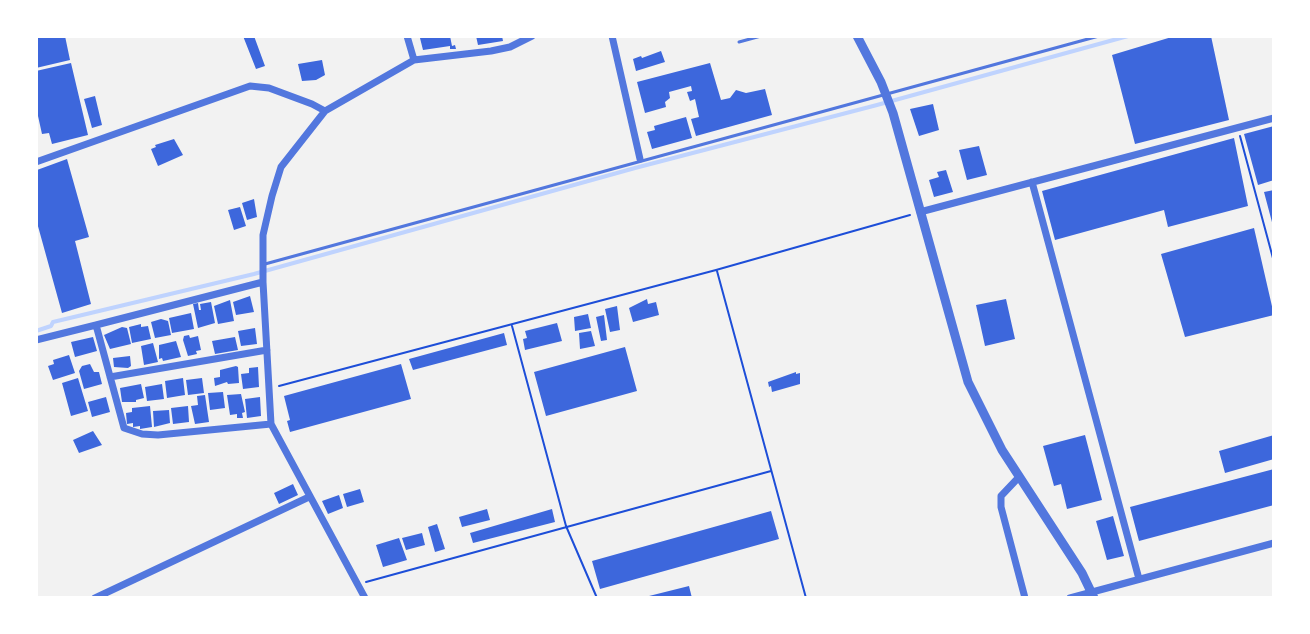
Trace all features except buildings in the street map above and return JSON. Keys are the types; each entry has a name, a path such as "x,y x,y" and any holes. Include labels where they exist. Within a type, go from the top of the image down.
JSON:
{"street":[{"path":"407,36 414,60"},
{"path":"365,598 271,424 263,235 281,167 325,111 414,60 491,51 510,47 532,36"},
{"path":"612,36 640,159"},
{"path":"857,36 892,109 968,382 1019,477 1093,595"},
{"path":"36,162 250,86 269,88 325,111"},
{"path":"920,212 1274,118"},
{"path":"1032,182 1139,579"},
{"path":"36,340 263,282"},
{"path":"96,325 124,428 158,435 271,424"},
{"path":"110,377 267,350"},
{"path":"1019,477 1001,496 1001,507 1025,598"},
{"path":"95,598 309,497"},
{"path":"1070,598 1093,595 1139,579 1274,543"}],"lane":[{"path":"739,42 761,36"},
{"path":"263,264 1099,36"}],"path":[{"path":"1238,128 1274,262"},
{"path":"270,388 716,270 920,212"},
{"path":"716,270 806,598"},
{"path":"512,325 566,526 597,598"},
{"path":"357,585 771,471"}],"waterway":[{"path":"36,331 51,326 53,322 254,274 1128,36"}]}
